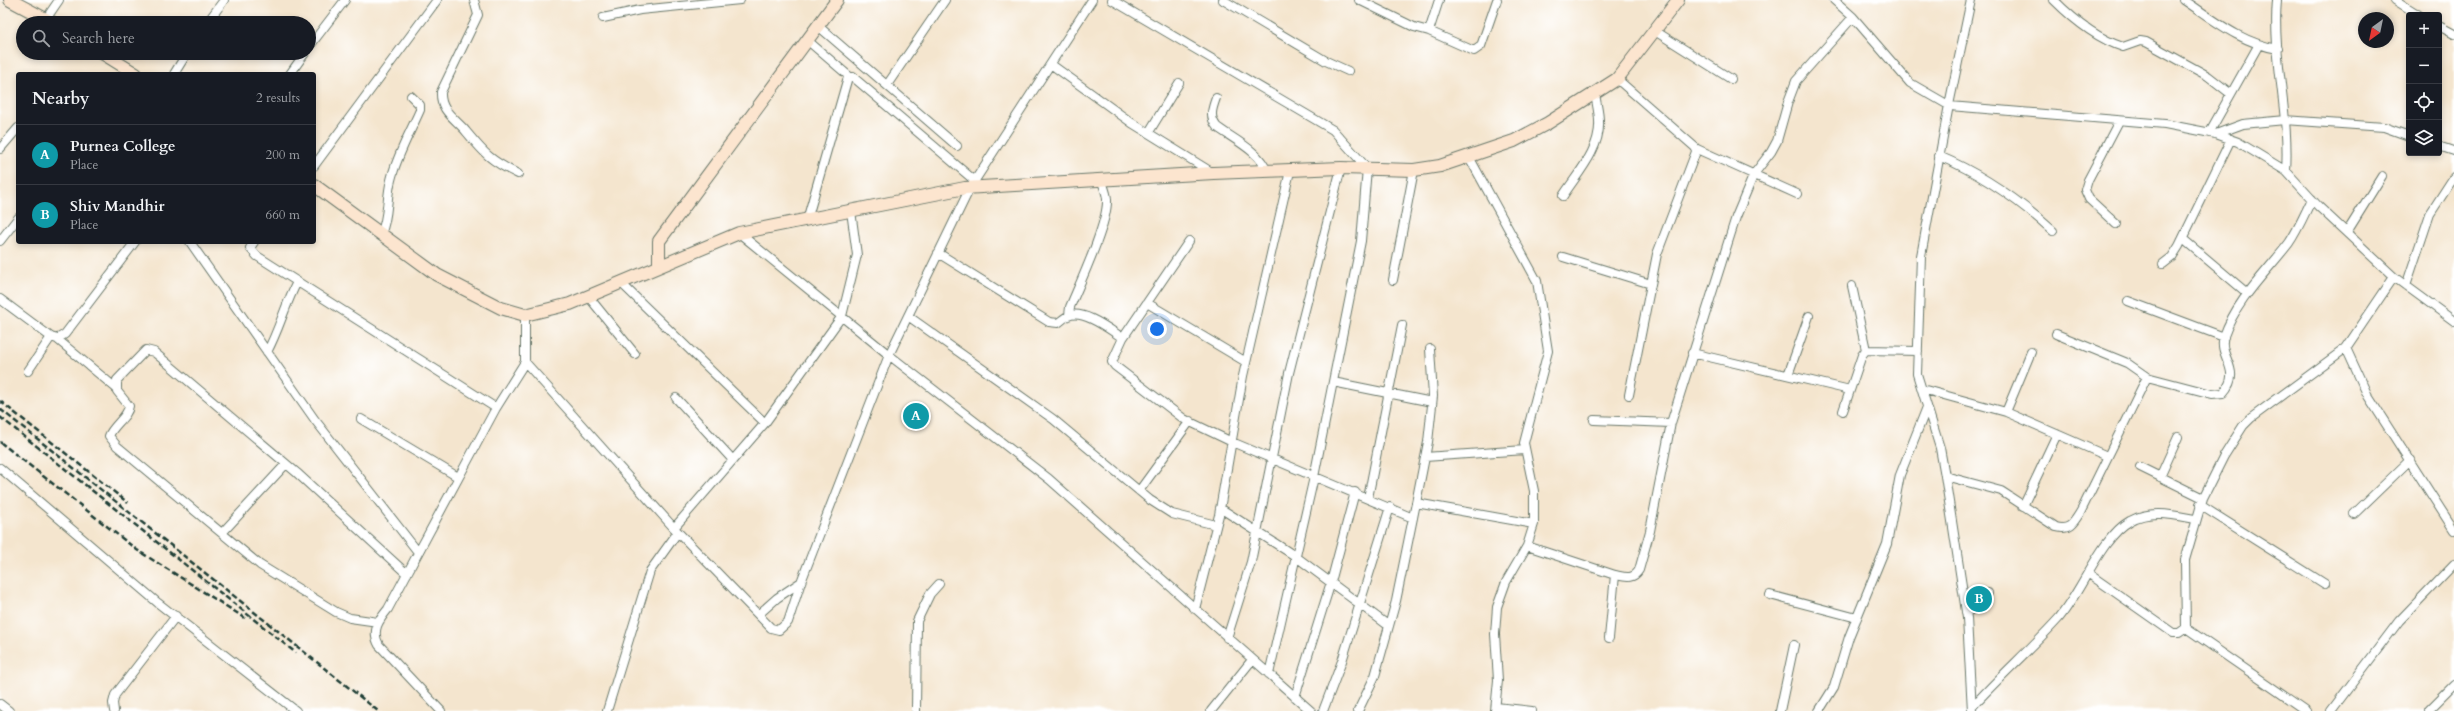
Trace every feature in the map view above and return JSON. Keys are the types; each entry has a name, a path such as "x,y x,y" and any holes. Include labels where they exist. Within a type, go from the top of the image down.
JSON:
{"street":[{"path":"10,0 40,16"},
{"path":"51,16 59,0"},
{"path":"212,16 224,0"},
{"path":"316,38 345,0"},
{"path":"316,163 437,0"},
{"path":"474,0 478,15 442,92 441,101 447,113 463,129 479,149 496,164 518,174"},
{"path":"603,18 640,10 740,0"},
{"path":"659,266 659,241 817,25 837,0"},
{"path":"887,85 945,0"},
{"path":"525,362 676,530 771,628 779,630 788,622 801,582 889,355 938,253 972,185 1052,65 1092,0"},
{"path":"1112,0 1333,130 1367,168 1361,241 1314,477 1269,674"},
{"path":"1224,0 1326,61 1348,71"},
{"path":"1359,0 1414,28 1429,31 1474,51 1478,50 1481,46 1497,0"},
{"path":"1429,31 1439,0"},
{"path":"316,186 437,275 501,308 525,315 570,304 739,233 972,185 1340,168 1414,170 1440,166 1468,155 1514,141 1548,123 1618,79 1634,55 1655,31 1678,0"},
{"path":"1834,0 1853,17 1910,83 1949,105 2165,124 2231,139 2286,170 2312,199 2394,277 2454,321"},
{"path":"1971,0 1939,156 1921,256 1917,374 1940,448 1945,476 1966,612 1972,709"},
{"path":"2054,0 2067,13 2111,43 2123,47 2140,41 2146,42 2208,76 2231,94"},
{"path":"2184,0 2238,37 2258,46 2278,49"},
{"path":"2276,0 2278,49 2286,120 2286,170"},
{"path":"2395,0 2414,12"},
{"path":"1527,546 1615,575 1629,577 1635,576 1639,570 1650,531 1671,423 1736,217 1754,174 1772,152 1777,141 1796,81 1853,17"},
{"path":"817,25 957,146"},
{"path":"2442,28 2454,34"},
{"path":"1655,31 1731,79"},
{"path":"806,40 850,77 853,77 972,185"},
{"path":"2212,134 2231,94 2258,46"},
{"path":"112,60 129,72"},
{"path":"175,72 183,60"},
{"path":"291,72 300,60"},
{"path":"1052,65 1132,123 1149,132 1213,173"},
{"path":"807,220 847,79 850,77"},
{"path":"1618,79 1697,149 1797,194"},
{"path":"1149,132 1180,83"},
{"path":"1563,196 1589,156 1596,141 1600,122 1595,93"},
{"path":"381,234 388,214 390,181 399,152 420,110 420,105 411,96"},
{"path":"1216,98 1211,112 1213,121 1217,127 1258,156 1265,165 1267,172"},
{"path":"2212,134 2242,124 2286,120 2384,127 2406,135"},
{"path":"2116,224 2089,199 2085,190 2088,180 2119,121"},
{"path":"0,149 16,130"},
{"path":"2163,264 2172,257 2183,239 2231,139"},
{"path":"2442,147 2454,151"},
{"path":"1629,396 1657,254 1697,149"},
{"path":"1468,155 1537,281 1548,351 1544,373 1526,429 1525,450 1534,491 1534,524 1527,546 1506,582 1497,607 1495,634 1498,680 1495,709 1532,711"},
{"path":"1939,156 1967,168 2023,204 2053,231"},
{"path":"1227,638 1251,562 1291,366 1340,168"},
{"path":"1393,280 1414,170"},
{"path":"1195,609 1220,508 1246,362 1290,171"},
{"path":"2347,232 2382,176"},
{"path":"2406,286 2430,214 2454,177"},
{"path":"938,253 1049,322 1058,323 1069,315 1070,307 1093,250 1106,208 1107,198 1101,179"},
{"path":"2056,334 2127,363 2147,377 2212,394 2223,393 2229,386 2231,377 2231,367 2224,346 2224,337 2247,293 2290,242 2312,199"},
{"path":"607,711 650,571 676,530 732,459 765,423 842,316 857,256 851,211"},
{"path":"0,241 16,221"},
{"path":"739,233 889,355 1049,479 1311,711"},
{"path":"2183,239 2247,293"},
{"path":"1189,240 1123,338 1113,357 1112,362 1115,366 1190,421 1232,442 1390,507 1413,518"},
{"path":"28,371 54,338 65,334 133,244"},
{"path":"191,244 315,420 418,552"},
{"path":"253,244 250,248 251,251 297,282 496,408"},
{"path":"1562,258 1651,284"},
{"path":"2186,628 2185,560 2195,518 2201,502 2224,456 2243,426 2346,348 2394,277"},
{"path":"266,352 278,331 285,307 297,282"},
{"path":"620,282 765,423"},
{"path":"1852,286 1866,350"},
{"path":"588,296 635,354"},
{"path":"0,299 54,338 116,389 129,406 128,411 111,430 109,436 112,440 260,565 336,612 350,618 378,622"},
{"path":"2128,301 2224,337"},
{"path":"1147,303 1246,362"},
{"path":"441,711 379,644 375,637 378,622 388,609 496,408 525,362 525,315"},
{"path":"1069,315 1095,320 1123,338"},
{"path":"908,316 1053,419 1138,491 1172,514 1216,526"},
{"path":"1788,375 1809,316"},
{"path":"1368,498 1402,325"},
{"path":"2346,348 2368,396 2454,530"},
{"path":"1358,711 1376,676 1389,626 1416,503 1425,457 1432,402 1430,349"},
{"path":"116,389 117,380 146,350 150,350 286,464 407,574"},
{"path":"1866,350 1918,351"},
{"path":"1843,411 1862,355 1866,350"},
{"path":"2006,412 2031,352"},
{"path":"1692,353 1850,390"},
{"path":"1945,476 2001,491 2056,527 2069,528 2081,511 2147,377"},
{"path":"1333,382 1388,395 1432,402"},
{"path":"1922,389 2006,412 2107,456"},
{"path":"676,398 732,459"},
{"path":"1819,711 1834,687 1857,618 1887,544 1900,475 1927,407"},
{"path":"361,419 458,478"},
{"path":"1594,420 1671,423"},
{"path":"1138,491 1190,421"},
{"path":"2023,506 2057,434"},
{"path":"2160,477 2178,437"},
{"path":"1425,457 1525,450"},
{"path":"2354,514 2410,460"},
{"path":"222,533 286,464"},
{"path":"2140,467 2160,477 2201,502 2325,584"},
{"path":"0,468 176,616 296,711"},
{"path":"1295,697 1331,582 1354,492"},
{"path":"1416,503 1534,524"},
{"path":"1323,711 1342,661 1390,507"},
{"path":"1220,508 1295,556 1389,626"},
{"path":"1972,709 2008,667 2060,617 2114,533 2130,520 2142,516 2161,514 2195,518"},
{"path":"2331,711 2399,621 2454,564"},
{"path":"2089,574 2173,633 2179,633 2186,628"},
{"path":"1609,638 1615,575"},
{"path":"758,614 777,598 801,582"},
{"path":"916,711 917,621 930,594 939,584"},
{"path":"1966,612 1982,606 1988,593"},
{"path":"1770,595 1857,618"},
{"path":"114,711 112,703 115,695 176,616"},
{"path":"2186,628 2306,711"},
{"path":"1780,711 1794,645"},
{"path":"1211,711 1252,660"},
{"path":"2429,710 2454,685"},
{"path":"0,704 9,711"}],"railway":[{"path":"0,401 128,503"},
{"path":"0,409 378,711"},
{"path":"0,417 296,653"},
{"path":"0,442 137,550 245,618"}],"place":[{"name":"Purnea College","path":"916,416"},
{"name":"Shiv Mandhir","path":"1979,599"}]}
